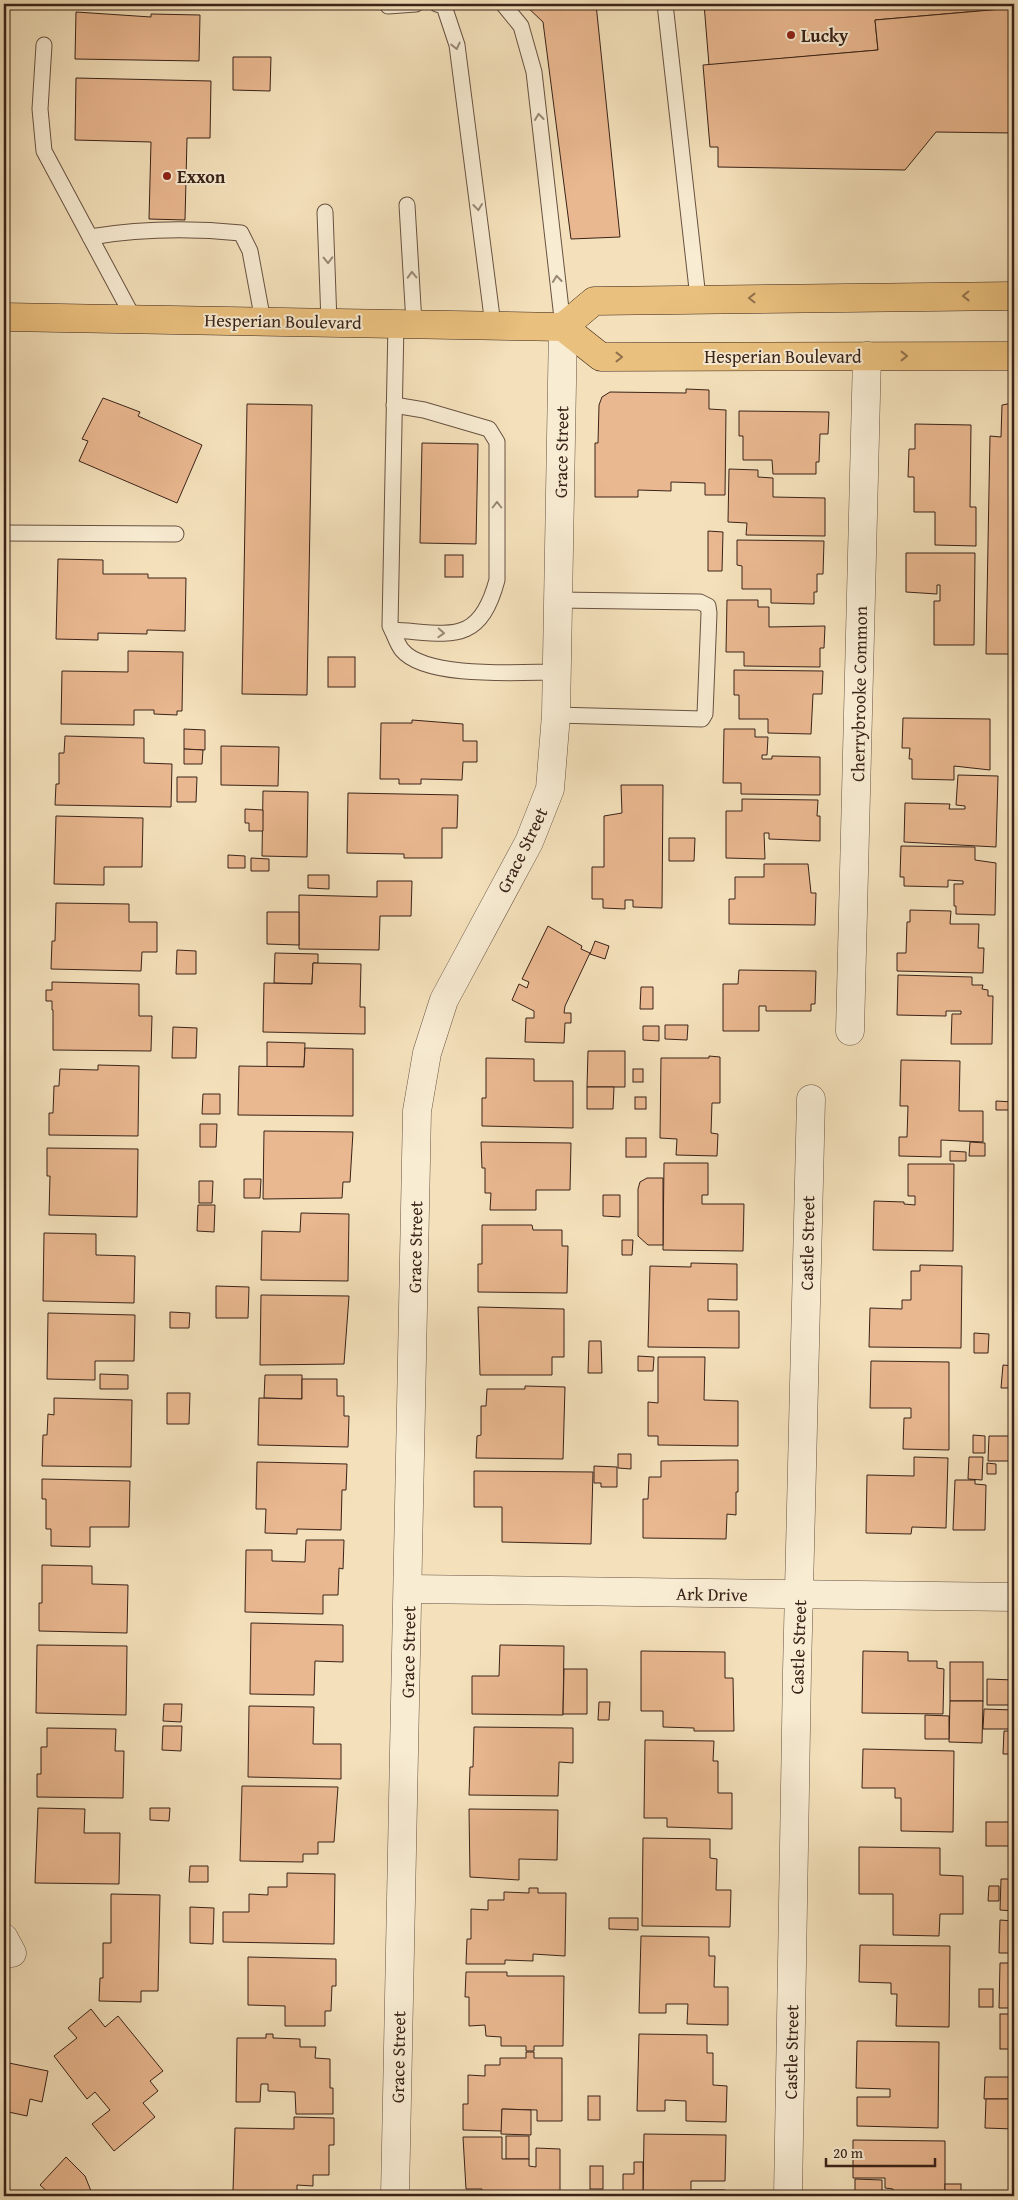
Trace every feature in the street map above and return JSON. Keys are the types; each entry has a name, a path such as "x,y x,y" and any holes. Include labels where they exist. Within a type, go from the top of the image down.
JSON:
{"main road":[{"path":"562,327 594,301 698,298 1014,296"},
{"name":"Hesperian Boulevard","path":"4,317 562,327 601,357 1014,356"}],"street":[{"name":"Grace Street","path":"395,2196 418,1111 427,1053 444,1000 529,842 550,789 556,715 562,327"},
{"name":"Cherrybrooke Common","path":"850,1031 867,356"},
{"name":"Castle Street","path":"788,2196 811,1099"},
{"name":"Ark Drive","path":"409,1589 800,1596 1014,1597"}],"lane":[{"path":"388,6 416,4"},
{"path":"437,4 444,6 457,45 493,325"},
{"path":"503,4 521,26 534,72 562,327"},
{"path":"665,4 698,298"},
{"path":"44,45 40,109 44,151 134,319"},
{"path":"407,205 411,253 405,323 394,405 390,626 403,651 431,667 480,673 556,672"},
{"path":"325,212 329,322"},
{"path":"90,237 118,232 214,230 240,233 250,251 263,321"},
{"path":"392,630 455,633 470,628 482,618 497,580 497,442 489,429 424,410 394,405"},
{"path":"4,533 176,534"},
{"path":"556,715 702,719 705,714 709,613 708,606 700,602 558,600"}],"building":[{"path":"524,4 596,4 620,237 571,239 543,22"},
{"name":"Lucky","path":"704,4 1014,4 1014,8 875,20 878,50 709,65"},
{"path":"1014,8 1014,133 936,132 905,170 718,167 718,147 710,147 703,65 878,50 875,20"},
{"path":"76,12 151,17 151,14 200,15 199,61 75,59"},
{"path":"233,57 271,57 270,91 233,90"},
{"path":"76,78 211,81 210,138 187,138 185,220 149,219 151,142 75,140"},
{"path":"686,389 709,390 709,409 726,410 725,495 705,495 705,483 671,482 671,491 638,490 638,497 595,497 595,443 598,443 599,405 602,397 610,392 686,393"},
{"path":"103,398 140,412 138,416 202,445 177,503 79,461 88,441 82,439"},
{"path":"1013,403 1014,736 1011,730 1012,654 986,654 990,436 1001,437 1002,405"},
{"path":"247,404 312,405 307,695 242,694"},
{"path":"739,411 829,412 828,434 820,434 819,462 816,462 816,474 773,474 772,460 743,460 743,436 739,436"},
{"path":"915,424 971,425 970,507 976,507 976,546 935,545 935,512 914,512 914,477 908,477 909,449 915,449"},
{"path":"422,443 478,444 476,544 420,543"},
{"path":"729,469 758,470 758,477 773,478 773,497 825,498 825,536 746,535 747,523 728,522"},
{"path":"708,531 723,532 722,571 708,571"},
{"path":"737,540 824,541 823,574 817,574 817,592 814,592 814,604 771,603 771,589 742,589 742,566 737,565"},
{"path":"906,553 975,553 974,645 934,645 934,601 940,601 940,585 937,585 937,594 906,592"},
{"path":"445,555 463,555 463,577 445,577"},
{"path":"58,559 103,560 103,574 148,574 148,578 186,578 185,631 147,630 147,634 98,633 98,640 56,639"},
{"path":"727,600 758,600 758,607 769,607 769,627 825,626 824,648 820,648 820,667 744,666 744,652 726,652"},
{"path":"128,651 183,652 182,711 177,711 177,715 154,714 154,710 134,710 134,725 61,724 62,671 128,672"},
{"path":"328,657 355,657 355,687 328,687"},
{"path":"734,670 823,671 822,694 813,694 811,734 768,733 768,719 739,719 739,695 734,695"},
{"path":"903,718 990,719 990,770 954,766 954,780 912,779 912,759 909,759 910,748 902,748"},
{"path":"412,720 463,724 463,741 477,741 477,762 463,762 462,780 421,779 421,784 399,784 399,779 380,779 381,723 412,723"},
{"path":"184,729 205,730 205,750 184,749"},
{"path":"724,729 755,729 755,737 768,737 767,755 762,755 762,759 772,759 772,756 820,757 820,795 741,794 741,783 723,783"},
{"path":"65,736 144,738 144,763 172,764 171,807 55,805 56,784 59,784 59,753 64,753"},
{"path":"221,746 279,747 278,786 221,785"},
{"path":"184,749 203,750 202,764 184,764"},
{"path":"958,775 998,776 996,847 904,842 905,803 950,804 949,809 965,809 965,806 956,805"},
{"path":"177,777 197,777 196,802 177,802"},
{"path":"621,785 663,785 662,908 633,907 633,900 625,900 625,909 603,908 603,899 592,899 592,867 604,867 604,816 622,813"},
{"path":"263,791 308,792 307,857 262,856"},
{"path":"348,793 458,795 457,828 442,828 442,858 404,858 404,854 347,853"},
{"path":"742,799 818,800 817,816 820,816 820,841 769,839 769,833 764,833 765,859 726,858 726,811 742,811"},
{"path":"245,809 263,810 263,831 249,831 249,823 245,823"},
{"path":"56,816 143,818 142,867 104,867 104,885 54,884"},
{"path":"669,838 695,838 694,861 669,861"},
{"path":"901,846 975,847 975,860 996,863 995,915 956,914 954,884 963,884 963,881 948,880 948,887 904,886 904,877 900,877"},
{"path":"228,855 245,856 245,868 228,868"},
{"path":"251,858 269,859 269,871 251,871"},
{"path":"764,864 808,864 811,893 816,893 815,925 729,924 729,899 735,899 735,877 764,877"},
{"path":"308,875 329,875 329,889 308,888"},
{"path":"377,881 412,881 411,916 380,916 379,950 299,949 299,895 377,897"},
{"path":"56,903 129,904 129,922 157,922 157,952 142,952 141,971 51,969 52,941 55,941"},
{"path":"910,910 951,911 950,924 979,924 978,948 984,948 983,973 897,971 897,953 906,953 907,922 910,922"},
{"path":"267,912 299,912 299,945 267,944"},
{"path":"548,926 582,946 581,949 590,953 565,1006 564,1013 571,1013 571,1023 565,1023 564,1043 525,1042 526,1018 534,1018 534,1011 512,1000 519,984 527,988 529,982 522,979"},
{"path":"595,941 609,946 605,959 590,954"},
{"path":"177,950 196,951 196,974 176,974"},
{"path":"275,953 318,954 318,963 313,963 312,984 274,983"},
{"path":"313,963 361,964 360,1007 365,1007 365,1034 263,1032 264,983 312,984"},
{"path":"739,970 816,971 815,1004 811,1004 811,1011 766,1011 766,1006 759,1006 759,1031 723,1031 723,984 738,984"},
{"path":"898,975 972,977 972,985 983,985 982,989 988,990 988,996 993,996 992,1044 951,1044 952,1014 961,1014 961,1011 946,1011 946,1016 897,1015"},
{"path":"52,982 139,984 139,1016 152,1016 151,1051 53,1050 52,1001 46,1001 46,990 52,990"},
{"path":"641,987 653,987 653,1009 640,1009"},
{"path":"665,1025 688,1025 687,1040 665,1039"},
{"path":"643,1026 659,1026 659,1041 643,1040"},
{"path":"173,1027 197,1028 196,1058 172,1058"},
{"path":"267,1042 305,1043 304,1067 267,1067"},
{"path":"305,1048 353,1049 353,1116 238,1115 239,1066 304,1067"},
{"path":"588,1051 625,1051 625,1087 587,1087"},
{"path":"709,1056 720,1057 720,1103 712,1103 711,1133 718,1134 717,1156 676,1155 677,1139 660,1138 661,1058 709,1058"},
{"path":"486,1058 534,1059 534,1081 573,1081 573,1128 482,1126 482,1098 486,1098"},
{"path":"901,1060 960,1061 959,1111 983,1111 983,1142 941,1140 941,1157 899,1156 899,1137 907,1137 908,1106 900,1106"},
{"path":"98,1065 139,1066 138,1136 49,1135 49,1113 53,1113 54,1086 59,1086 60,1069 98,1070"},
{"path":"633,1069 643,1069 643,1082 633,1082"},
{"path":"587,1087 614,1087 613,1109 587,1109"},
{"path":"203,1094 220,1094 220,1114 202,1114"},
{"path":"635,1097 646,1097 646,1109 635,1109"},
{"path":"996,1101 1014,1102 1014,1110 996,1110"},
{"path":"200,1124 217,1124 216,1147 200,1147"},
{"path":"264,1131 353,1132 350,1182 343,1182 342,1198 263,1199"},
{"path":"626,1138 646,1138 646,1157 626,1157"},
{"path":"481,1142 571,1143 570,1190 536,1190 536,1210 490,1210 491,1193 485,1193 485,1168 482,1168"},
{"path":"970,1142 985,1143 985,1156 969,1156"},
{"path":"47,1148 138,1149 137,1217 49,1215 50,1176 47,1176"},
{"path":"950,1151 966,1152 966,1161 950,1161"},
{"path":"664,1163 708,1163 708,1195 702,1195 702,1204 744,1204 743,1251 663,1250"},
{"path":"908,1164 954,1164 953,1251 873,1250 874,1201 904,1202 904,1204 915,1205 915,1196 908,1196"},
{"path":"647,1178 663,1178 663,1245 648,1245 638,1236 638,1189 640,1182"},
{"path":"244,1179 261,1179 260,1198 244,1198"},
{"path":"199,1181 213,1181 212,1203 199,1203"},
{"path":"603,1195 620,1195 620,1217 603,1216"},
{"path":"198,1205 215,1205 214,1232 197,1231"},
{"path":"301,1213 349,1214 348,1281 261,1280 262,1231 300,1232"},
{"path":"482,1225 532,1225 533,1230 562,1230 562,1246 568,1246 567,1293 478,1292 478,1264 482,1264"},
{"path":"44,1233 96,1234 96,1255 135,1256 134,1303 43,1301"},
{"path":"622,1240 633,1240 632,1255 622,1255"},
{"path":"691,1263 737,1264 737,1300 708,1299 708,1311 739,1311 739,1348 648,1347 650,1266 691,1267"},
{"path":"920,1265 962,1266 961,1348 869,1347 870,1308 902,1309 902,1300 911,1300 911,1271 920,1271"},
{"path":"216,1286 249,1287 248,1318 216,1318"},
{"path":"261,1295 349,1296 344,1364 260,1365"},
{"path":"478,1307 564,1309 564,1357 552,1357 552,1375 480,1375"},
{"path":"170,1312 190,1313 189,1328 170,1328"},
{"path":"48,1313 135,1315 134,1361 95,1361 95,1380 47,1379"},
{"path":"974,1333 989,1334 988,1353 974,1353"},
{"path":"589,1341 601,1341 602,1373 588,1373"},
{"path":"638,1356 654,1357 653,1371 638,1371"},
{"path":"658,1357 705,1357 704,1400 738,1401 738,1446 658,1445 658,1436 648,1436 648,1402 658,1403"},
{"path":"871,1361 949,1362 949,1450 903,1449 904,1418 911,1418 911,1408 870,1408"},
{"path":"1003,1365 1014,1366 1014,1388 1001,1388"},
{"path":"100,1374 128,1375 128,1389 100,1389"},
{"path":"265,1375 302,1375 302,1399 264,1398"},
{"path":"302,1379 337,1379 337,1396 344,1396 344,1416 349,1416 348,1447 258,1445 259,1398 302,1399"},
{"path":"525,1386 565,1387 563,1459 476,1458 477,1436 481,1435 481,1406 486,1406 487,1389 525,1389"},
{"path":"167,1393 190,1393 189,1424 167,1424"},
{"path":"54,1398 132,1400 131,1467 42,1466 43,1435 47,1435 48,1414 54,1415"},
{"path":"973,1435 985,1436 985,1453 973,1453"},
{"path":"989,1436 1014,1436 1014,1461 988,1461"},
{"path":"618,1454 631,1454 631,1469 618,1468"},
{"path":"914,1457 948,1458 946,1528 912,1527 911,1534 866,1533 867,1475 914,1476"},
{"path":"969,1457 983,1457 982,1480 968,1479"},
{"path":"738,1460 736,1515 727,1514 726,1539 643,1538 643,1499 648,1499 649,1477 661,1477 661,1461"},
{"path":"257,1462 347,1464 346,1490 342,1490 341,1530 297,1529 297,1534 265,1533 266,1509 256,1509"},
{"path":"987,1463 996,1464 996,1474 987,1474"},
{"path":"594,1466 617,1467 617,1487 601,1487 601,1483 594,1483"},
{"path":"474,1471 593,1472 591,1544 502,1542 502,1507 474,1507"},
{"path":"42,1479 130,1481 129,1527 90,1527 90,1547 51,1546 51,1529 46,1529 46,1499 42,1499"},
{"path":"955,1480 975,1480 975,1484 986,1485 985,1530 953,1530"},
{"path":"306,1540 344,1540 343,1569 339,1568 338,1595 323,1595 323,1614 245,1612 246,1550 272,1550 272,1561 305,1562"},
{"path":"42,1565 92,1566 92,1584 128,1585 127,1633 39,1631 39,1603 42,1603"},
{"path":"251,1623 343,1625 343,1662 315,1661 314,1695 250,1694"},
{"path":"37,1645 127,1646 126,1715 36,1713"},
{"path":"500,1645 564,1646 563,1715 472,1714 472,1676 499,1676"},
{"path":"641,1651 725,1652 725,1678 733,1678 734,1731 694,1731 694,1728 663,1727 663,1711 641,1711"},
{"path":"863,1651 908,1652 908,1661 937,1661 937,1668 944,1669 943,1714 862,1713"},
{"path":"950,1662 983,1662 983,1701 950,1701"},
{"path":"564,1669 587,1669 587,1714 563,1714"},
{"path":"987,1679 1014,1680 1014,1705 987,1705"},
{"path":"950,1701 983,1701 982,1743 949,1742"},
{"path":"599,1702 610,1702 609,1720 598,1720"},
{"path":"164,1704 182,1704 181,1722 163,1721"},
{"path":"249,1706 314,1707 313,1744 341,1744 341,1779 248,1777"},
{"path":"984,1709 1014,1710 1014,1729 983,1729"},
{"path":"925,1715 949,1716 949,1739 925,1739"},
{"path":"163,1726 182,1726 181,1751 162,1750"},
{"path":"474,1727 573,1728 573,1763 559,1762 558,1796 469,1795 470,1767 473,1767"},
{"path":"47,1728 116,1729 115,1751 124,1751 123,1798 37,1797 37,1774 41,1774 41,1747 47,1747"},
{"path":"1004,1731 1014,1731 1014,1754 1003,1754"},
{"path":"645,1740 714,1741 713,1761 718,1761 718,1793 732,1793 732,1829 667,1827 667,1818 644,1818"},
{"path":"863,1749 954,1751 953,1832 901,1831 901,1798 895,1798 895,1788 862,1788"},
{"path":"242,1786 338,1787 334,1842 318,1842 318,1854 303,1854 303,1862 240,1861"},
{"path":"38,1808 85,1809 84,1833 120,1833 119,1884 35,1883"},
{"path":"150,1808 170,1808 169,1821 150,1820"},
{"path":"469,1809 558,1810 557,1860 519,1859 519,1880 470,1877"},
{"path":"986,1822 1014,1822 1014,1846 986,1846"},
{"path":"643,1838 710,1839 710,1858 717,1859 716,1890 731,1890 730,1927 642,1926"},
{"path":"859,1847 940,1848 940,1875 963,1876 963,1914 940,1914 939,1936 893,1935 893,1894 859,1894"},
{"path":"190,1866 208,1866 208,1882 189,1882"},
{"path":"287,1873 335,1874 334,1944 223,1942 223,1912 249,1912 249,1894 268,1895 268,1887 287,1887"},
{"path":"1001,1879 1014,1879 1014,1911 1000,1910"},
{"path":"989,1886 999,1886 999,1901 988,1901"},
{"path":"529,1888 538,1888 538,1893 566,1893 565,1956 533,1954 533,1961 505,1960 505,1964 466,1964 467,1939 471,1939 471,1909 488,1910 488,1900 504,1900 504,1892 529,1893"},
{"path":"111,1894 160,1895 158,1991 141,1991 141,2002 99,2001 100,1978 103,1978 103,1943 111,1943"},
{"path":"190,1907 214,1908 213,1944 190,1943"},
{"path":"609,1918 638,1918 638,1930 609,1929"},
{"path":"1000,1920 1014,1921 1014,1953 999,1953"},
{"path":"641,1936 709,1937 709,1956 715,1956 714,1987 728,1987 728,2025 687,2024 688,2004 666,2004 666,2013 639,2013"},
{"path":"860,1945 950,1946 949,2027 896,2026 897,1994 891,1994 891,1983 859,1982"},
{"path":"248,1957 336,1959 336,1986 332,1986 331,2011 325,2011 325,2026 285,2026 285,2006 248,2005"},
{"path":"1000,1963 1014,1963 1014,2008 999,2008"},
{"path":"466,1972 507,1972 507,1976 564,1976 563,2046 534,2046 534,2051 526,2051 526,2046 501,2046 501,2037 486,2036 485,2025 469,2026 469,1997 465,1997"},
{"path":"979,1989 993,1989 993,2007 979,2007"},
{"path":"91,2009 105,2027 118,2016 163,2071 150,2081 158,2091 143,2103 155,2117 114,2151 92,2124 110,2110 95,2092 87,2099 54,2056 77,2038 68,2028"},
{"path":"1000,2014 1014,2014 1014,2049 1000,2049"},
{"path":"266,2034 273,2034 273,2038 300,2039 300,2047 316,2047 315,2058 330,2059 330,2088 333,2088 333,2114 296,2114 295,2092 268,2091 268,2084 261,2084 260,2102 236,2102 237,2038 266,2038"},
{"path":"639,2034 707,2035 707,2053 713,2053 713,2085 727,2086 726,2122 686,2121 686,2101 665,2100 665,2111 637,2111"},
{"path":"857,2041 939,2042 938,2128 857,2126 857,2097 890,2097 890,2089 856,2088"},
{"path":"526,2052 534,2052 534,2058 562,2058 562,2121 537,2121 537,2110 502,2109 502,2131 463,2130 463,2104 468,2104 468,2075 485,2076 485,2065 500,2065 500,2058 526,2058"},
{"path":"4,2062 48,2071 42,2102 30,2099 27,2116 4,2111"},
{"path":"985,2077 1014,2077 1014,2099 984,2099"},
{"path":"588,2096 600,2096 600,2120 588,2120"},
{"path":"986,2099 1014,2099 1014,2129 985,2128"},
{"path":"502,2109 531,2110 531,2135 501,2134"},
{"path":"294,2117 334,2118 334,2145 329,2145 329,2175 313,2175 313,2186 297,2185 297,2193 271,2192 271,2196 263,2196 264,2192 233,2191 235,2128 294,2129"},
{"path":"644,2134 726,2135 725,2181 691,2181 691,2190 725,2190 725,2196 643,2196"},
{"path":"506,2136 529,2136 529,2159 506,2159"},
{"path":"463,2137 502,2137 502,2159 529,2159 529,2166 536,2167 536,2148 560,2149 560,2196 482,2196 482,2189 466,2189"},
{"path":"853,2140 945,2141 945,2196 893,2196 893,2189 885,2188 885,2178 853,2178"},
{"path":"66,2157 85,2176 93,2196 52,2196 40,2185"},
{"path":"634,2162 643,2162 643,2196 623,2196 623,2174 634,2174"},
{"path":"590,2166 603,2166 603,2189 590,2189"},
{"path":"855,2179 882,2180 882,2196 855,2196"},
{"path":"945,2184 961,2184 961,2196 945,2196"}],"place":[{"name":"Lucky","path":"791,35"},
{"name":"Exxon","path":"167,176"}]}
